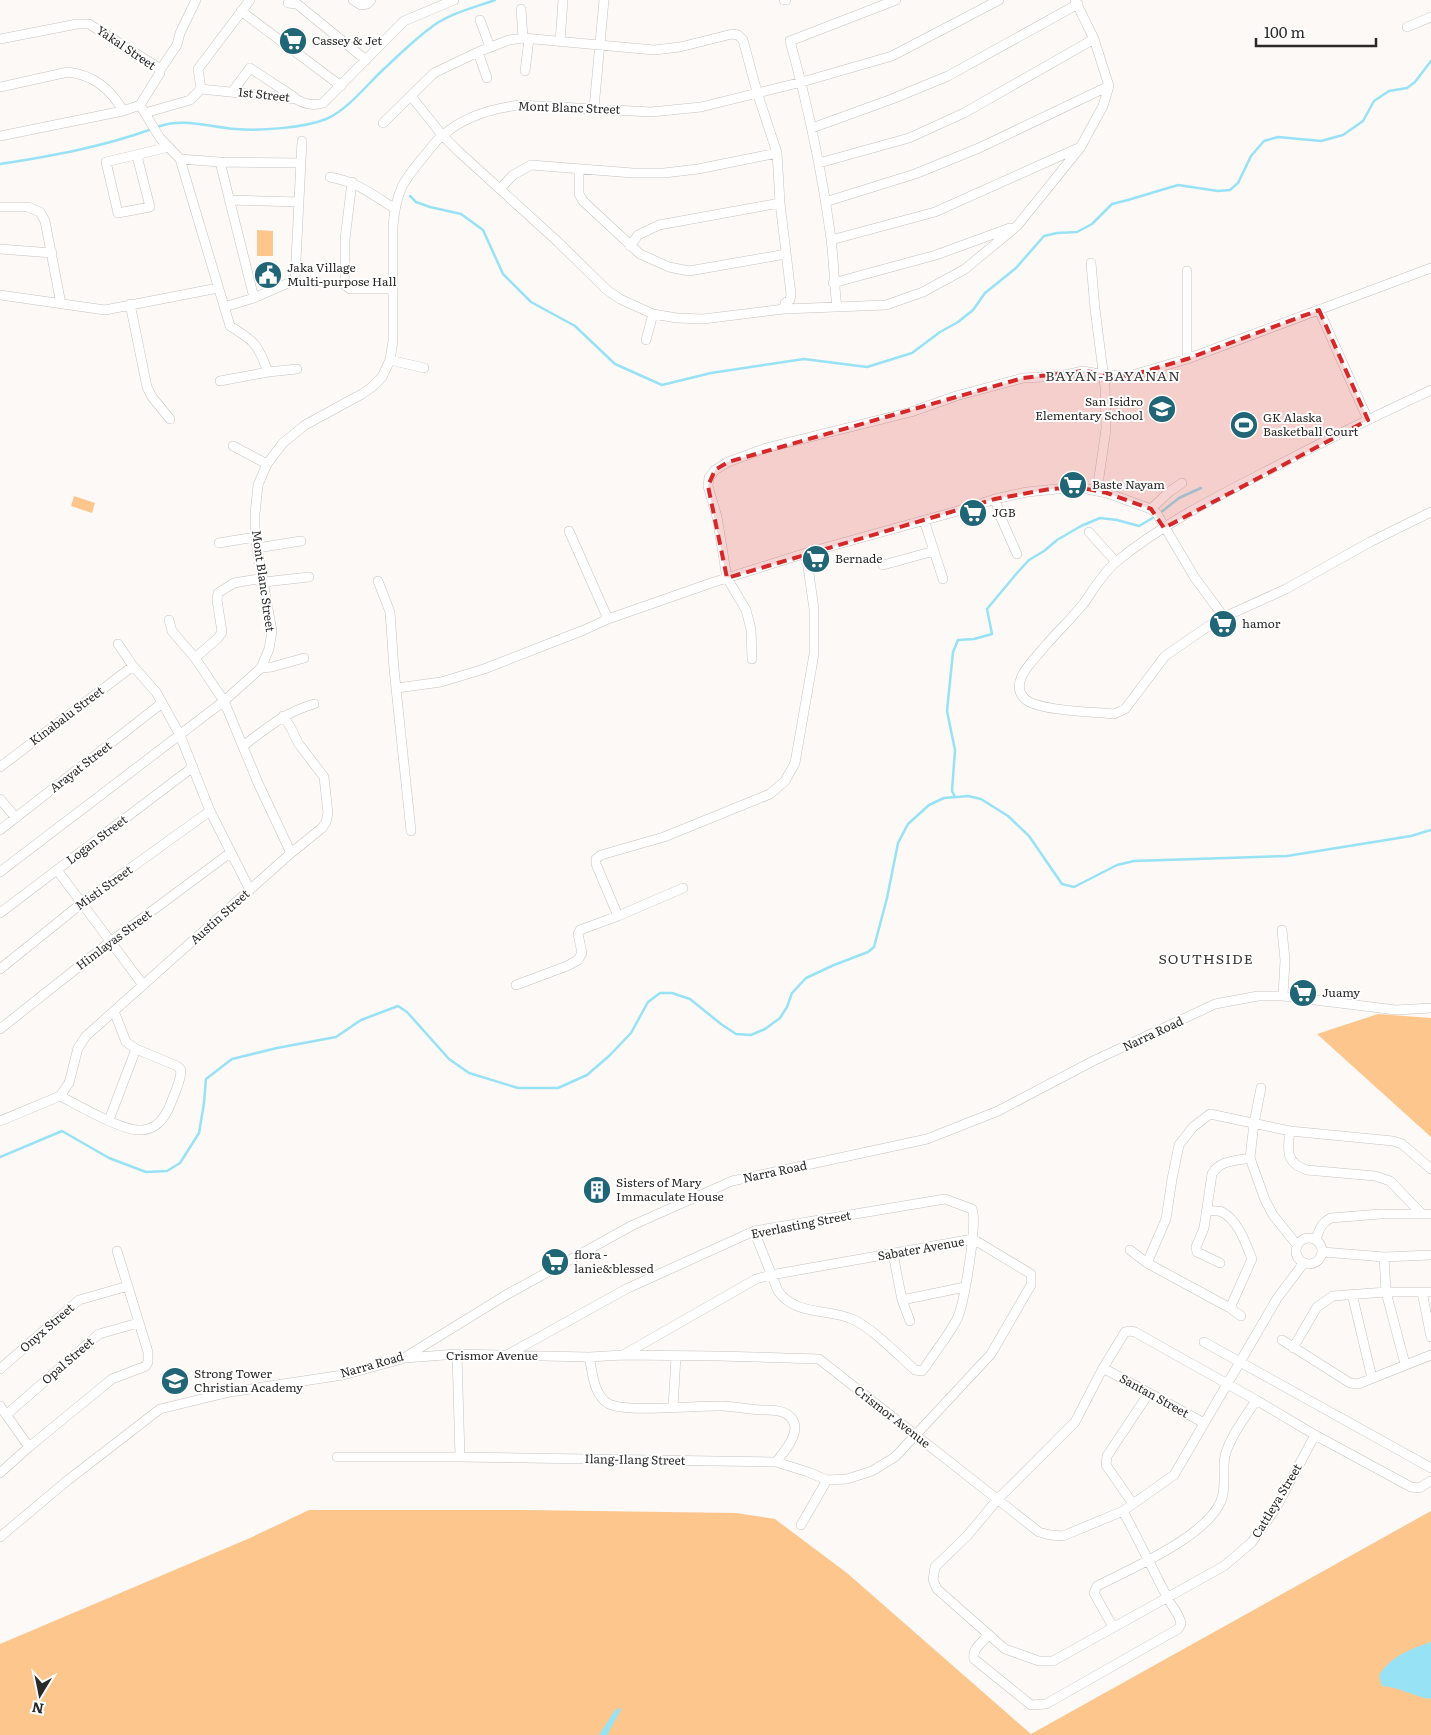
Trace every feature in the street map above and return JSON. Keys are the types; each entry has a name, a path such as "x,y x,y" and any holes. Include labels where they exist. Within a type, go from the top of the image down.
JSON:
{"street":[{"path":"160,70 177,45 180,33 196,0"},
{"path":"0,136 123,111 190,100 201,89 198,69 250,0"},
{"path":"353,0 361,5 367,4 370,0"},
{"path":"241,11 341,86 404,21 433,4 454,0"},
{"path":"560,42 563,0"},
{"path":"594,108 604,0"},
{"path":"837,307 831,240 819,163 802,82 790,41 896,0"},
{"name":"Mont Blanc Street","path":"0,872 224,701 261,668 269,649 272,630 255,537 258,485 267,464 283,443 304,425 362,394 382,377 390,360 393,341 395,209 399,192 406,177 442,135 464,120 503,107 536,105 651,112 701,107 802,82 892,56 1000,0"},
{"path":"295,2 366,60"},
{"path":"410,96 442,135 607,290 629,304 653,314 677,318 703,319 784,309 886,305 923,292 965,270 1017,226 1080,148 1103,106 1109,86 1094,39 1077,2 948,76 812,128"},
{"path":"521,9 526,39 525,71"},
{"path":"1407,27 1431,17"},
{"path":"480,20 490,47"},
{"name":"Yakal Street","path":"0,39 84,23 94,26 160,70 143,109"},
{"path":"383,123 434,73 478,52 509,40 526,39 654,50 680,47 732,34 738,35 743,40 757,92 777,153 780,203 791,294 790,300 785,303 784,309"},
{"path":"819,163 909,138 964,113 1094,39"},
{"path":"478,52 487,78"},
{"name":"1st Street","path":"232,92 250,68 303,103 318,105 323,103 341,86"},
{"path":"0,87 68,72 78,73 103,86 117,100 123,111"},
{"path":"825,202 915,174 979,148 1109,86"},
{"name":"1st Street","path":"201,89 296,99"},
{"path":"143,109 160,138 180,159 230,326 258,347 268,372"},
{"path":"224,307 254,298 295,280 302,141"},
{"path":"137,156 150,207 118,213 106,162 169,147"},
{"path":"831,240 935,212 1080,148"},
{"path":"500,189 513,175 531,165 633,173 664,173 698,169 777,153"},
{"path":"180,159 220,162 301,163"},
{"path":"220,162 254,298"},
{"path":"579,169 579,194 583,201 630,246 640,254 656,262 689,271 786,254"},
{"path":"330,177 352,182 395,209"},
{"path":"352,182 345,239 344,285 350,288 394,289"},
{"path":"230,200 299,202"},
{"path":"630,246 638,235 659,225 780,203"},
{"path":"0,207 28,207 40,212 45,220 61,304"},
{"path":"834,283 936,255 1017,226"},
{"path":"0,249 52,254"},
{"path":"1091,263 1104,375 1106,429 1097,491"},
{"path":"752,659 751,629 746,610 727,578 717,517 708,486 709,478 715,470 728,462 766,448 911,412 956,396 1024,378 1083,372 1129,376 1187,359 1431,268"},
{"path":"1187,271 1187,359"},
{"path":"0,295 105,310 218,288"},
{"path":"130,304 147,386 152,397 170,418"},
{"path":"1319,310 1368,420"},
{"path":"646,340 653,314"},
{"path":"390,360 424,368"},
{"path":"220,381 268,372 297,369"},
{"path":"1431,390 1224,493 1164,528 1116,562 1103,576 1083,604 1060,628 1021,675 1020,688 1025,699 1036,704 1053,708 1119,713 1125,709 1164,656 1210,625 1286,589 1370,542 1431,512"},
{"path":"233,446 267,464"},
{"path":"1155,513 1169,492 1182,483"},
{"path":"397,688 441,682 484,669 608,619 806,553 995,499 1050,489 1077,487 1107,493 1155,513 1194,578 1224,617"},
{"path":"995,499 1017,554"},
{"path":"924,520 943,579"},
{"path":"570,531 608,619"},
{"path":"1089,532 1116,562"},
{"path":"219,543 255,537"},
{"path":"257,548 301,542"},
{"path":"883,565 934,551"},
{"path":"618,916 596,864 596,859 601,855 664,837 770,794 785,781 795,763 814,654 814,609 806,553"},
{"path":"195,658 218,638 222,632 217,600 218,593 234,583 309,576"},
{"path":"378,581 390,612 411,831"},
{"path":"169,620 172,631 195,658 224,701 258,783 291,853"},
{"path":"118,644 133,666 156,692 180,735 210,811 250,890"},
{"path":"261,668 272,667 304,658"},
{"name":"Kinabalu Street","path":"0,767 133,666"},
{"name":"Arayat Street","path":"0,830 162,703"},
{"path":"243,746 283,716 314,704"},
{"name":"Austin Street","path":"60,1096 69,1083 80,1043 86,1036 291,853 322,828 326,822 328,813 324,777 298,743 283,716"},
{"name":"Logan Street","path":"0,913 194,768"},
{"path":"0,799 16,818"},
{"name":"Misti Street","path":"0,968 82,903 210,811"},
{"name":"Himlayas Street","path":"0,1029 110,942 230,853"},
{"path":"57,870 143,986"},
{"path":"516,985 578,960 582,953 578,934 580,930 683,888"},
{"path":"1282,930 1285,968 1283,996"},
{"name":"Narra Road","path":"0,1537 68,1480 160,1409 230,1392 343,1375 402,1359 506,1295 633,1225 732,1181 927,1140 998,1112 1093,1062 1215,1004 1258,996 1283,996 1396,1010 1431,1008"},
{"path":"0,1121 60,1096 130,1129 140,1131 148,1129 162,1119 167,1113 180,1080 181,1070 178,1066 136,1049 126,1042 114,1011"},
{"path":"109,1120 136,1049"},
{"path":"1261,1088 1250,1158 1265,1200 1273,1215 1297,1245"},
{"path":"1147,1263 1166,1219 1179,1145 1193,1127 1210,1114 1290,1131 1393,1140 1402,1144 1431,1169"},
{"path":"1290,1131 1288,1145 1290,1158 1297,1166 1307,1170 1375,1176 1390,1181 1426,1214"},
{"path":"1220,1263 1197,1252 1196,1247 1204,1228 1212,1174 1221,1163 1250,1158"},
{"path":"1300,1178 1301,1168"},
{"name":"Everlasting Street","path":"506,1355 626,1289 754,1231 945,1199 972,1209 974,1214 973,1240"},
{"path":"1206,1211 1220,1210 1229,1216 1241,1234 1252,1259 1230,1308"},
{"path":"1316,1240 1320,1228 1325,1221 1331,1218 1380,1214 1426,1214"},
{"path":"754,1231 778,1291 784,1299 793,1305 852,1319 877,1336 915,1370 922,1371 958,1316 973,1240"},
{"path":"1308,1238 1316,1240 1321,1245 1323,1252 1321,1259 1310,1265 1303,1264 1296,1254 1297,1245 1308,1238"},
{"name":"Sabater Avenue","path":"623,1355 756,1279 973,1240 1031,1274 1031,1285 991,1354 917,1435"},
{"path":"1130,1250 1147,1263 1230,1308 1241,1316"},
{"path":"0,1474 29,1447 112,1379 146,1366 148,1356 117,1251"},
{"path":"1323,1252 1384,1257 1431,1255"},
{"path":"893,1254 902,1300 910,1321"},
{"path":"1384,1257 1386,1292 1405,1364"},
{"name":"Crismor Avenue","path":"402,1359 458,1354 589,1357 623,1355 819,1360 917,1435 1038,1532 1064,1536 1123,1511 1174,1475 1278,1297 1303,1264"},
{"name":"Onyx Street","path":"0,1369 79,1300 128,1286"},
{"path":"902,1300 964,1286"},
{"path":"1293,1348 1318,1307 1333,1296 1352,1294 1427,1292 1431,1337"},
{"path":"1352,1294 1372,1378"},
{"name":"Opal Street","path":"6,1415 99,1334 138,1323"},
{"name":"Cattleya Street","path":"1125,1332 1135,1332 1315,1435 1276,1508 1252,1542 1224,1566 1168,1599 1053,1661 1039,1661 1005,1649 937,1589 933,1580 935,1567 967,1536 997,1500 1075,1422 1103,1368 1125,1332"},
{"path":"1282,1340 1350,1383 1358,1384 1431,1355"},
{"path":"1204,1342 1431,1468"},
{"path":"458,1354 460,1457"},
{"path":"673,1407 676,1356"},
{"path":"589,1357 598,1395 610,1404 632,1408 723,1406 785,1412 792,1418 795,1425 793,1440 776,1462"},
{"name":"Santan Street","path":"1103,1368 1204,1424"},
{"path":"1133,1504 1106,1465 1106,1461 1107,1456 1149,1393"},
{"path":"1113,1627 1094,1593 1094,1589 1190,1536 1211,1516 1220,1503 1226,1488 1224,1468 1229,1446 1256,1400"},
{"path":"0,1406 29,1447"},
{"name":"Ilang-Ilang Street","path":"337,1457 776,1462 827,1480 847,1479 872,1471 895,1458 917,1435"},
{"path":"1315,1435 1411,1487 1419,1488 1431,1481"},
{"path":"801,1525 827,1480"},
{"path":"989,1635 975,1649 974,1659 1031,1705 1046,1704 1178,1629 1181,1624 1180,1619 1123,1511"}],"highlighted area":[{"path":"1319,310 1368,420 1164,528 1151,509 1107,493 1077,487 1050,489 995,499 727,578 708,486 715,470 728,462 1023,378 1083,371 1129,376 1187,359"}],"shaded area":[{"path":"257,230 273,231 273,256 257,256"},
{"name":"GK Alaska Basketball Court","path":"1251,412 1258,427 1236,437 1229,423"},
{"path":"74,496 95,503 92,513 71,506"},
{"path":"1378,1014 1431,1018 1431,1137 1317,1034"},
{"path":"309,1510 524,1510 736,1513 775,1519 847,1573 1031,1734 1431,1511 1431,1735 0,1735 0,1644 250,1538"}],"water":[{"path":"1431,1642 1431,1699 1382,1686 1379,1676 1383,1669 1408,1651"},
{"path":"622,1708 607,1735 599,1735 615,1710"}],"waterway":[{"path":"157,127 167,124 186,123 257,130 294,127 326,119 350,103 379,73 423,33 444,19 495,0"},
{"path":"410,196 416,202 430,207 461,214 483,230 503,274 531,302 575,326 615,364 662,385 711,373 804,359 867,367 912,353 940,332 958,322 973,310 985,293 1016,268 1044,236 1077,232 1092,224 1112,204 1178,185 1218,191 1230,190 1238,183 1251,156 1264,141 1278,137 1321,141 1343,135 1363,121 1374,101 1389,91 1407,88 1415,82 1431,61"},
{"path":"0,164 77,150 152,129"},
{"path":"1160,513 1179,498 1201,488"},
{"path":"955,797 952,791 955,750 947,711 953,652 958,640 974,639 992,634 987,609 1029,560 1057,540 1081,526 1100,518 1139,526 1156,516"},
{"path":"0,1157 62,1131 109,1158 146,1172 167,1171 180,1163 199,1133 206,1079 232,1059 336,1037 361,1020 398,1006 407,1012 449,1059 469,1073 518,1088 558,1088 587,1075 631,1033 648,1002 660,993 672,993 690,999 736,1034 751,1035 765,1029 780,1018 787,1007 792,993 806,978 868,952 874,947 887,898 898,843 908,824 929,805 944,798 968,796 981,799 1008,816 1029,836 1062,884 1074,887 1117,865 1134,861 1287,856 1411,836 1431,830"}],"place":[{"name":"Cassey & Jet","path":"293,41"},
{"name":"Jaka Village Multi-purpose Hall","path":"268,275"},
{"name":"San Isidro Elementary School","path":"1162,409"},
{"name":"GK Alaska Basketball Court","path":"1244,425"},
{"name":"Baste Nayam","path":"1073,485"},
{"name":"JGB","path":"973,513"},
{"name":"Bernade","path":"816,559"},
{"name":"hamor","path":"1223,624"},
{"name":"Juamy","path":"1303,993"},
{"name":"Sisters of Mary Immaculate House","path":"597,1190"},
{"name":"flora - lanie&blessed","path":"555,1262"},
{"name":"Strong Tower Christian Academy","path":"175,1381"}],"district":[{"name":"BAYAN-BAYANAN","path":"1113,376"},
{"name":"SOUTHSIDE","path":"1206,959"}]}
